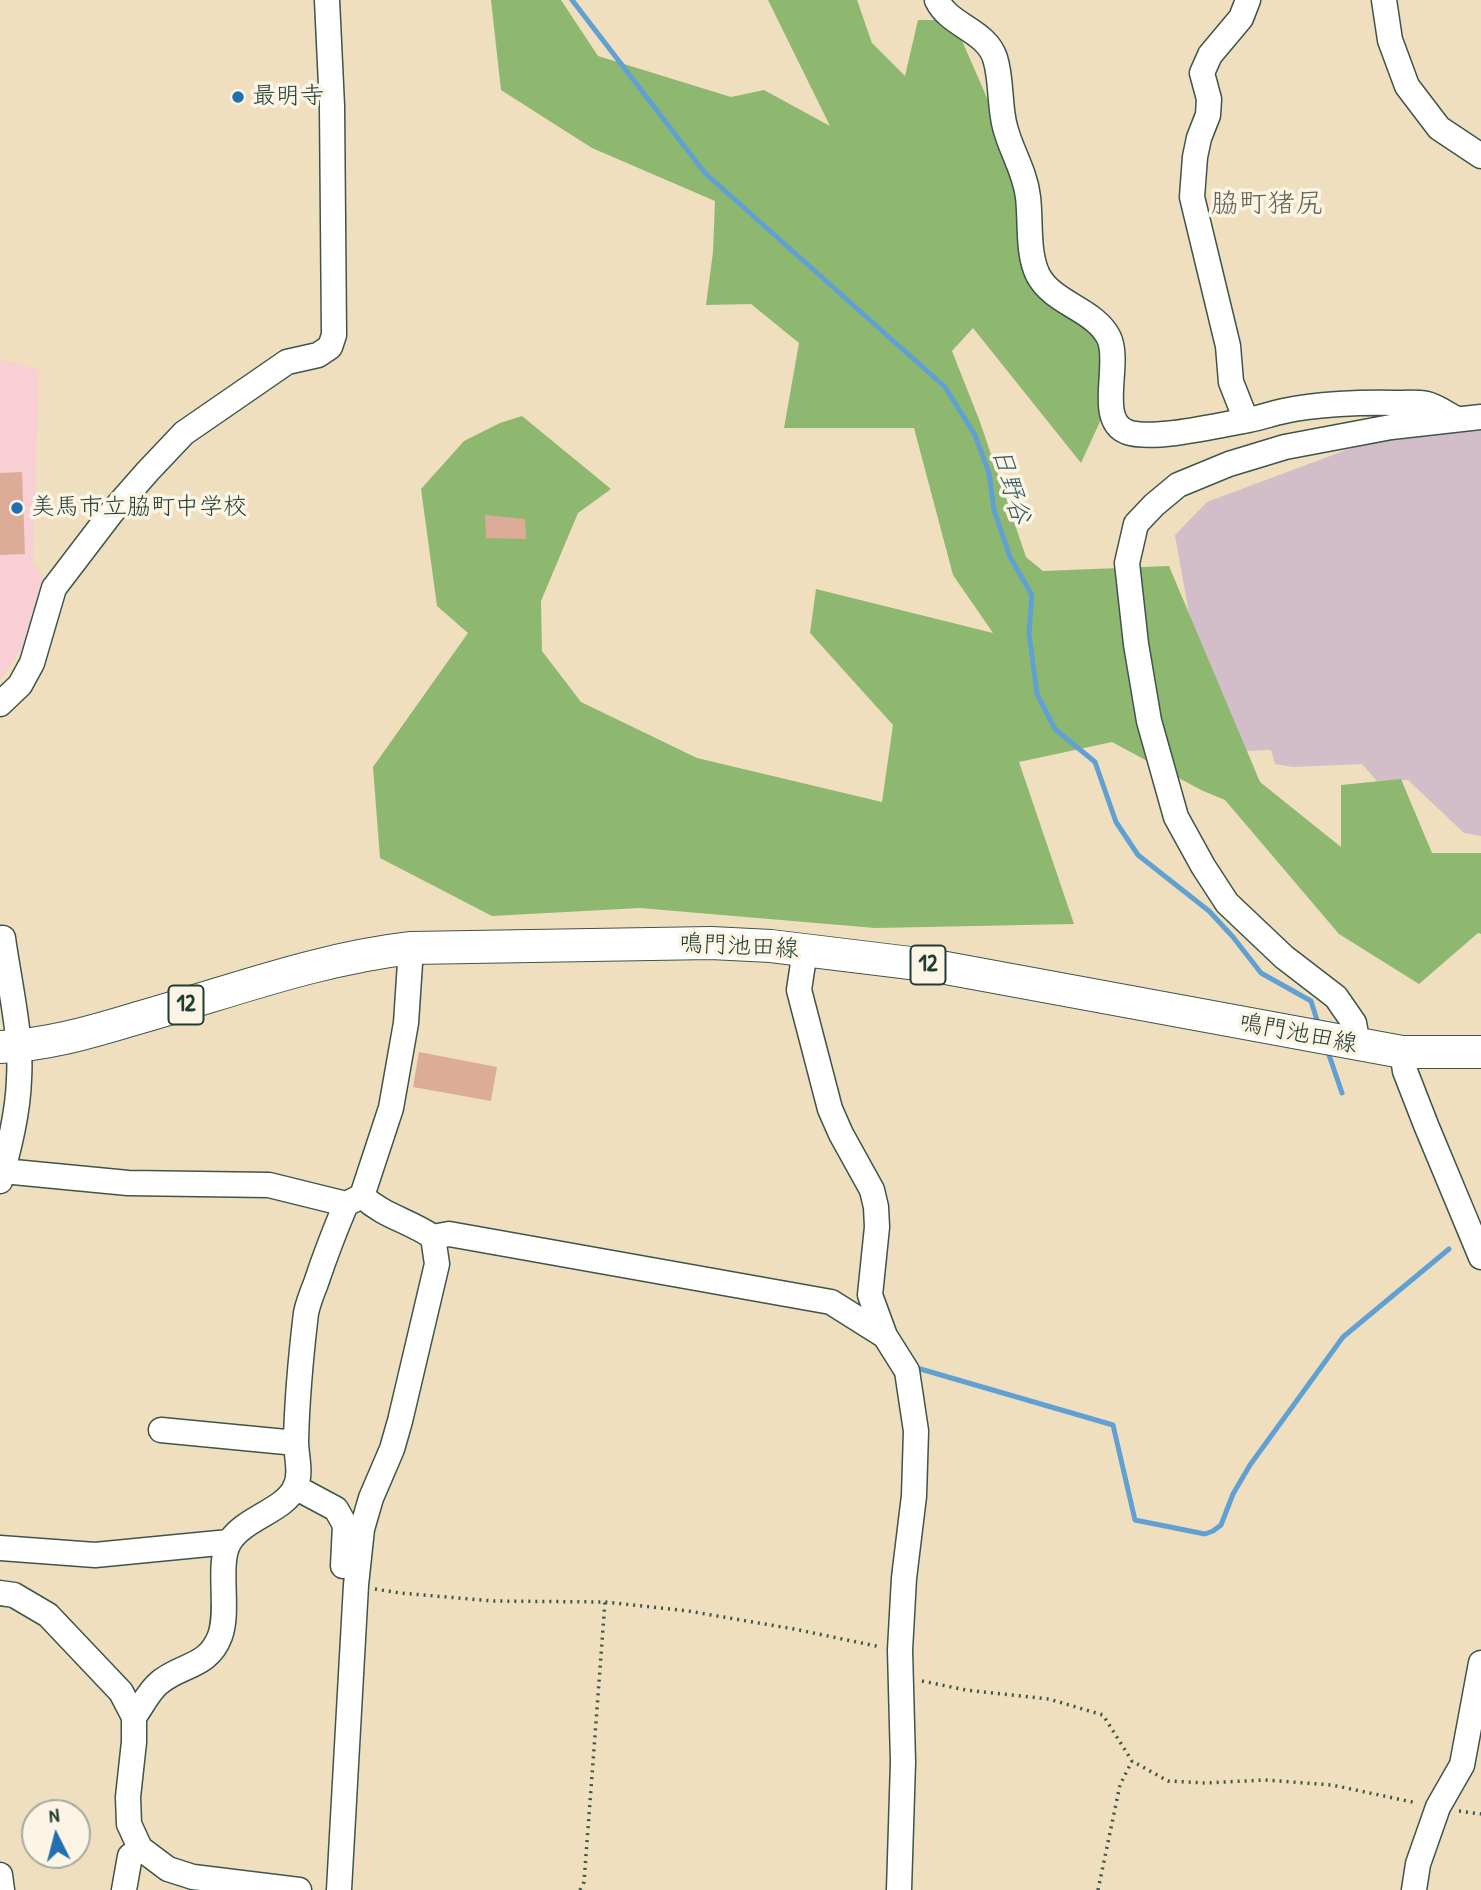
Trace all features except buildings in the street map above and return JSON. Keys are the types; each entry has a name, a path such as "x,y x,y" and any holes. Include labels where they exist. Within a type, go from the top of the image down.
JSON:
{"main road":[{"name":"鳴門池田線","path":"9,1047 82,1034 314,966 369,953 411,948 711,943 805,950 935,966 1402,1052 1481,1052"}],"street":[{"path":"0,704 20,685 32,663 54,588 111,512 148,471 184,433 287,362 318,355 330,347 334,334 332,106 327,0"},
{"path":"937,0 943,12 992,49 997,61 1005,130 1026,184 1036,268 1040,278 1053,293 1096,322 1109,338 1114,359 1110,402 1115,421 1126,432 1152,435 1246,420 1286,410 1377,402 1427,404 1455,418"},
{"path":"1246,420 1231,382 1228,346 1192,197 1195,157 1208,115 1209,99 1202,73 1210,55 1241,18 1248,0"},
{"path":"1384,0 1390,40 1407,86 1439,128 1481,156"},
{"path":"1358,1045 1354,1023 1336,997 1284,957 1227,903 1176,817 1149,721 1136,644 1127,563 1136,524 1178,485 1229,464 1286,447 1391,427 1481,417"},
{"path":"4,938 9,1047 20,1078 15,1116 1,1176 128,1183 269,1185 354,1200 416,1226 433,1237 449,1234 831,1302 885,1336"},
{"path":"134,1717 159,1683 196,1665 211,1651 220,1636 225,1612 225,1556 229,1542 243,1528 284,1501 295,1487 299,1471 296,1443 307,1310 391,1108 406,1023 411,948"},
{"path":"805,950 799,990 830,1109 872,1190 877,1227 870,1295 885,1336 907,1371 916,1431 914,1496 904,1578 900,1650 903,1762 899,1890"},
{"path":"1402,1052 1405,1071 1421,1115 1481,1256"},
{"path":"339,1890 356,1585 362,1529 400,1421 437,1264 433,1237"},
{"path":"161,1430 296,1443"},
{"path":"295,1487 336,1509 345,1525 344,1578 356,1585"},
{"path":"0,1548 95,1556 229,1542"},
{"path":"0,1593 14,1595 48,1615 121,1692 134,1717 128,1797 129,1824 140,1848 168,1869 193,1877 299,1890"},
{"path":"1414,1890 1418,1864 1438,1807 1462,1765 1481,1663"},
{"path":"124,1890 130,1856 140,1848"},
{"path":"0,1875 2,1890"}],"path":[{"path":"356,1585 400,1593 493,1601 604,1602 688,1611 900,1650"},
{"path":"580,1890 584,1882 604,1602"},
{"path":"901,1676 966,1690 1049,1699 1103,1715 1132,1761 1168,1781 1205,1783 1265,1780 1332,1785 1438,1807"},
{"path":"1098,1890 1120,1785 1132,1761"}],"shaded area":[{"name":"美馬市立脇町中学校","path":"0,359 39,370 33,562 45,580 29,638 0,681"},
{"path":"1481,427 1481,836 1464,833 1408,780 1377,781 1362,764 1293,767 1275,764 1271,750 1246,751 1189,614 1175,535 1207,502 1389,434"}],"green space":[{"path":"491,0 561,0 598,56 731,97 764,90 830,126 768,0 857,0 872,43 905,76 918,20 953,20 1008,146 1032,287 1095,319 1109,402 1081,463 973,328 952,351 980,422 1026,557 1043,571 1169,566 1260,782 1341,847 1341,785 1401,779 1432,853 1481,853 1481,934 1478,933 1419,984 1339,934 1225,800 1112,742 1019,762 1074,924 875,928 640,908 492,916 380,858 373,767 468,633 437,606 421,489 464,441 500,423 522,416 611,489 578,513 541,601 542,651 581,702 697,758 882,802 893,725 810,633 816,589 993,633 953,575 914,428 784,428 799,343 751,304 706,305 713,252 715,201 592,148 501,90"}],"waterway":[{"name":"日野谷","path":"572,0 705,173 945,387 975,435 989,473 994,510 1010,557 1032,595 1029,633 1037,694 1055,729 1095,762 1116,822 1138,855 1209,911 1261,973 1311,1001 1317,1020"},
{"name":"日野谷","path":"1329,1055 1342,1093"},
{"path":"917,1368 1113,1425 1135,1520 1205,1534 1221,1525 1233,1494 1250,1465 1343,1337 1449,1249"}],"place":[{"name":"最明寺","path":"238,97"},
{"name":"美馬市立脇町中学校","path":"17,508"}],"district":[{"name":"脇町猪尻","path":"1267,205"}]}
